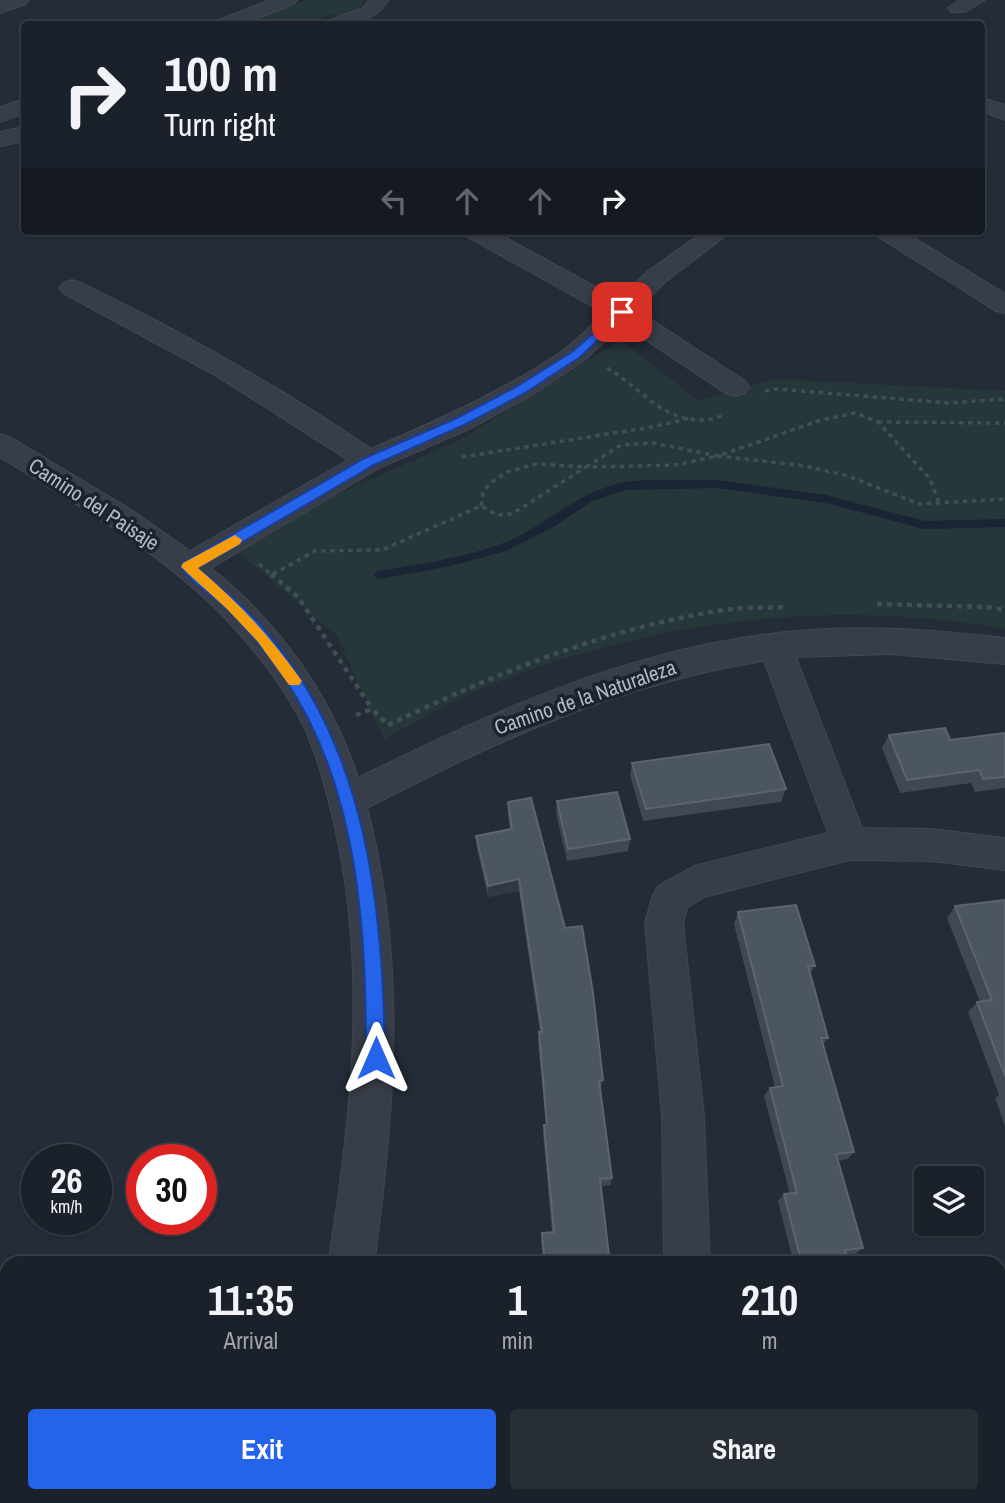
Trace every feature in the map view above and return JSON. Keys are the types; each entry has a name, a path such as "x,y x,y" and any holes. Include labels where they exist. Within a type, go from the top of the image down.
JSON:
{"street":[{"path":"0,7 19,0"},
{"path":"234,21 287,0"},
{"path":"344,21 374,6 389,20"},
{"path":"985,104 1005,113"},
{"path":"0,116 21,106"},
{"path":"0,139 21,135"},
{"path":"483,235 566,279 748,389"},
{"path":"188,567 369,461 520,390 576,354 656,277 714,235"},
{"path":"892,235 1005,305"},
{"path":"72,288 212,360 282,402 369,461"},
{"name":"Camino del Paisaje","path":"0,444 142,533 188,567 232,605 263,638 291,676 321,727 348,800 368,895 375,970 376,1058 366,1174 352,1256"},
{"name":"Camino de la Naturaleza","path":"348,800 464,741 616,682 701,659 775,646 868,641 1005,651"},
{"path":"775,646 850,844"},
{"path":"687,1256 684,1116 664,923 671,898 694,883 850,844 932,845 1005,854"}],"path":[{"path":"592,339 602,346 608,361 607,368 624,376 657,407 692,418"},
{"path":"748,389 948,403 1005,399"},
{"path":"481,506 483,494 489,484 507,472 537,464 586,467 676,465 718,456 818,421 855,413 878,422 1005,424"},
{"path":"404,446 447,458 481,456 692,418 717,418 726,415"},
{"path":"878,422 930,479 939,503"},
{"path":"481,506 497,515 512,514 621,445 652,443 718,456 805,466 848,476 919,503 1005,499"},
{"path":"272,574 315,551 382,550 481,506"},
{"path":"230,543 299,597 372,709"}],"shaded area":[{"path":"308,0 365,0 357,10 345,16 330,15 313,21 249,21"},
{"path":"621,340 698,401 775,379 1005,391 1005,629 941,620 810,616 681,630 554,662 493,684 384,739 337,636 237,551 320,502 462,439"}],"building":[{"path":"945,728 950,740 1005,733 1005,777 983,779 979,770 907,780 889,735"},
{"path":"769,744 786,789 646,809 632,763"},
{"path":"617,792 630,839 568,849 557,801"},
{"path":"531,798 565,928 582,926 593,993 603,1080 599,1081 612,1178 600,1179 609,1256 544,1256 542,1233 554,1232 544,1125 547,1125 539,1032 542,1032 519,879 488,886 476,836 512,829 508,802"},
{"path":"1005,900 1005,1076 977,1002 992,1000 955,906"},
{"path":"796,905 815,966 808,966 828,1038 821,1038 854,1152 836,1154 863,1248 845,1250 846,1256 800,1256 784,1194 797,1193 770,1088 783,1086 738,912"}],"waterway":[{"path":"378,575 446,563 502,548 553,522 588,498 626,486 717,484 826,499 924,525 1005,523"}],"slow traffic":[{"path":"235,540 188,567 232,605 263,638 294,681"}],"route":[{"path":"376,1058 375,970 368,895 348,800 321,727 291,676 263,638 232,605 188,567 369,461 461,421 520,390 576,354 622,312"}]}
